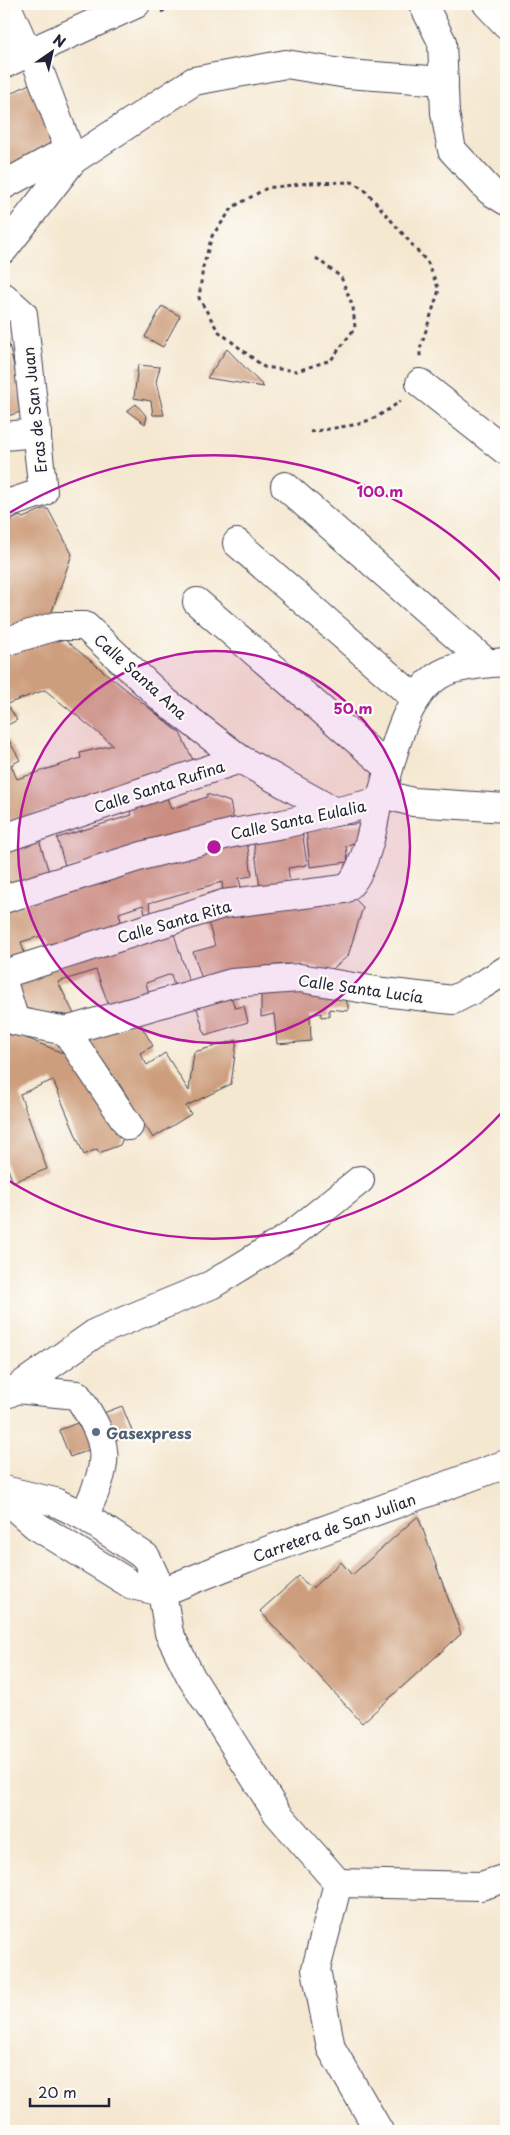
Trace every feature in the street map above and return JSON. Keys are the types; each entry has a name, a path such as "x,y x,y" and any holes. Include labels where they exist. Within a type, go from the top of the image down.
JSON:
{"street":[{"path":"6,4 21,55 72,154"},
{"path":"423,4 442,42 445,113 452,150 490,191 506,201"},
{"path":"487,4 506,24"},
{"path":"21,55 146,10"},
{"path":"4,185 72,154 194,81 286,64 347,74 444,80"},
{"path":"4,249 72,154"},
{"name":"Eras de San Juan","path":"4,297 23,314 43,492 4,505"},
{"path":"422,384 506,452"},
{"path":"4,436 37,433"},
{"path":"285,486 497,663"},
{"path":"237,544 416,699"},
{"path":"197,602 390,768"},
{"name":"Calle Santa Ana","path":"4,642 56,626 85,626 166,702 240,759"},
{"name":"Calle Santa Rita","path":"4,974 224,904 344,889 352,883 372,836 379,798 390,768 403,721 416,699 432,681 451,670 497,663"},
{"name":"Calle Santa Rufina","path":"4,838 240,759 335,812"},
{"name":"Calle Santa Eulalia","path":"4,899 145,855 233,833 335,812 379,798 506,808"},
{"name":"Calle Santa Lucía","path":"66,1031 232,983 300,978 383,992 453,1000 506,970"},
{"path":"4,985 9,1023 66,1031 129,1126"},
{"path":"10,1393 97,1332 211,1285 289,1237 360,1180"},
{"path":"10,1393 77,1395 92,1418 104,1444 102,1476 84,1516"},
{"name":"Carretera de San Julian","path":"162,1592 247,1558 506,1464"},
{"path":"4,1490 55,1502 84,1516 146,1557 162,1592 169,1633 191,1677 277,1813 338,1883 481,1886 506,1878"},
{"path":"4,1498 35,1525 132,1585 162,1592"},
{"path":"338,1883 316,1969 331,2048 379,2131"}],"path":[{"path":"146,10 177,4"},
{"path":"310,432 358,424 377,417 422,384 420,348 439,290 428,263 366,190 352,182 308,183 267,188 233,207 212,236 203,267 199,298 218,331 264,367 297,371 331,360 355,328 353,307 341,277 316,258"}],"building":[{"path":"37,80 52,153 4,168 4,97"},
{"path":"162,306 180,316 163,347 145,337"},
{"path":"4,322 24,411 4,417"},
{"path":"227,349 264,387 207,378"},
{"path":"138,365 160,367 156,382 164,415 153,415 151,401 134,398"},
{"path":"136,404 147,417 145,424 127,411"},
{"path":"43,509 48,509 72,554 51,614 4,628 4,521 20,516 23,518"},
{"path":"55,632 180,733 195,764 4,823 4,732 20,760 11,765 17,779 81,758 80,753 113,745 45,690 7,704 17,720 6,726 4,721 4,649"},
{"path":"207,794 230,802 234,821 66,869 57,838 132,815 129,806 166,795 171,809 207,797"},
{"path":"364,823 366,838 346,846 348,862 310,867 306,829"},
{"path":"302,830 307,865 288,868 290,884 260,888 253,837"},
{"path":"38,836 50,876 4,889 4,847"},
{"path":"247,841 252,876 239,878 242,892 223,895 222,882 149,903 152,916 146,918 143,905 119,913 122,925 45,949 41,936 21,942 25,956 8,961 4,947 4,910 215,846"},
{"path":"353,897 363,907 348,956 331,970 307,965 285,964 243,969 202,979 193,952 215,946 207,918"},
{"path":"173,931 190,985 175,990 171,974 146,983 150,997 110,1009 96,970 58,982 75,1016 22,1010 15,980"},
{"path":"261,990 342,993 348,1005 348,1011 329,1009 329,1016 321,1017 321,1013 310,1015 311,1041 277,1044 274,1014 261,1017"},
{"path":"230,994 235,1008 244,1006 248,1022 205,1035 196,1005"},
{"path":"138,1020 153,1046 140,1053 147,1065 165,1053 189,1091 194,1052 237,1040 231,1084 186,1106 191,1114 153,1138 88,1039"},
{"path":"6,1030 63,1053 98,1088 125,1134 120,1145 99,1153 97,1149 84,1155 53,1080 20,1094 47,1169 13,1182 4,1159 4,1031"},
{"name":"Gasexpress","path":"122,1406 133,1433 70,1457 59,1430"},
{"path":"418,1516 461,1634 362,1723 260,1611 299,1576 311,1589 341,1562 352,1575"}],"place":[{"name":"Gasexpress","path":"96,1432"}]}
